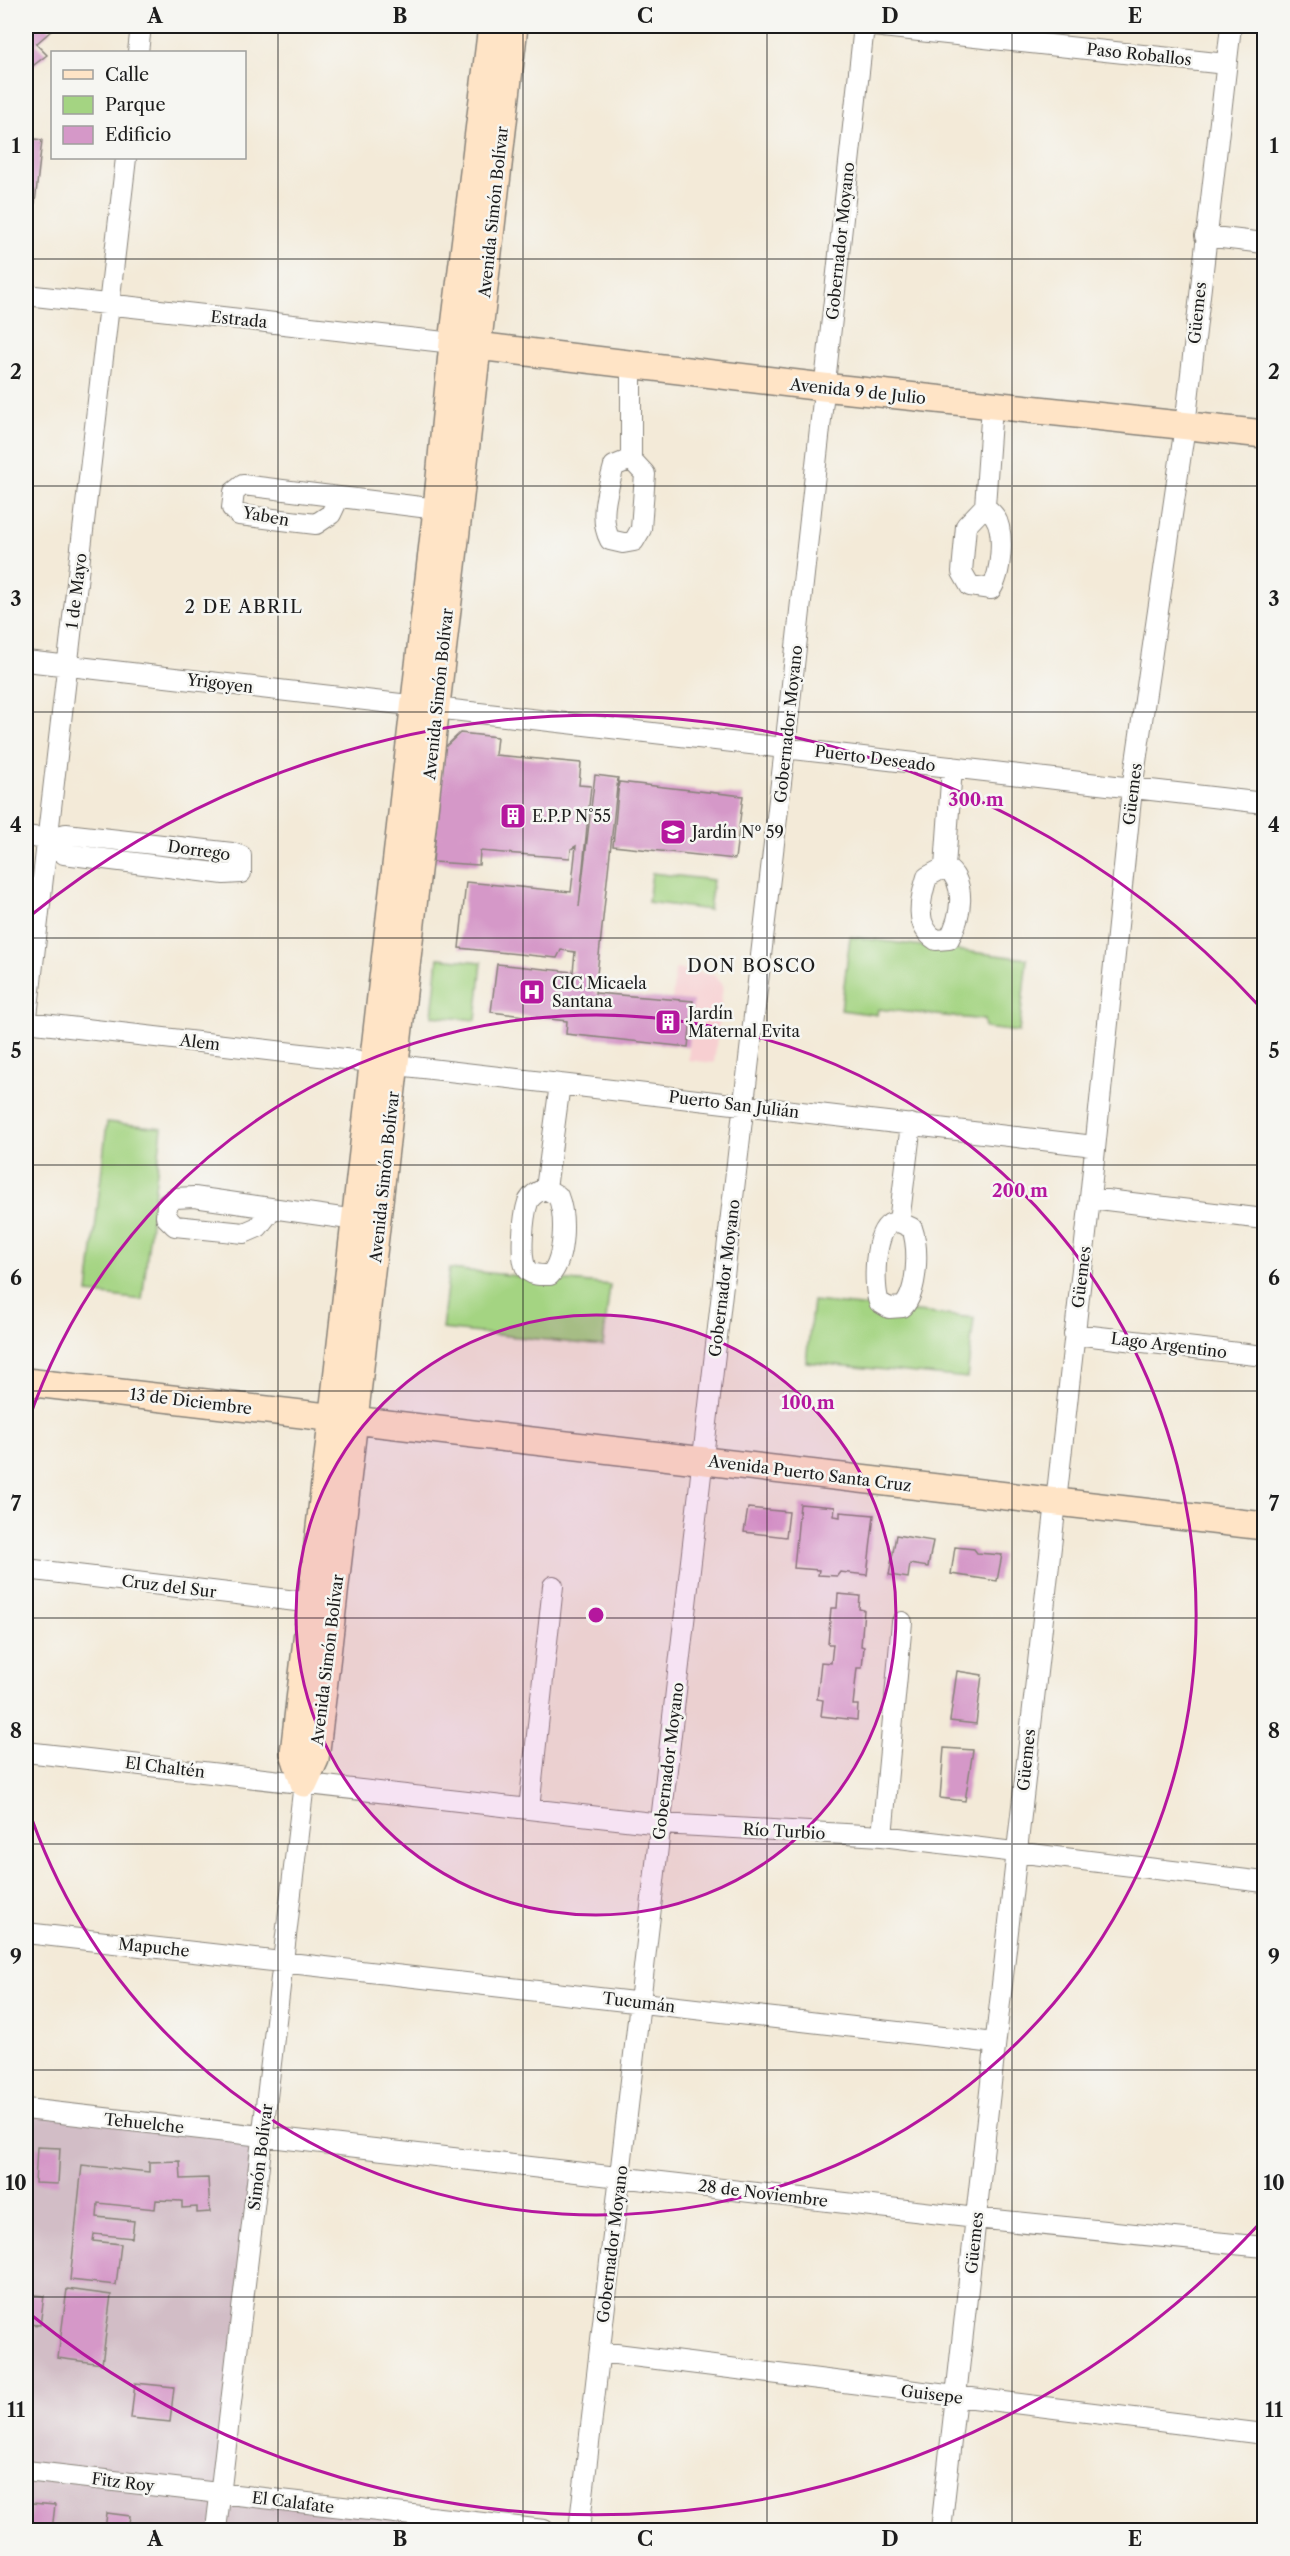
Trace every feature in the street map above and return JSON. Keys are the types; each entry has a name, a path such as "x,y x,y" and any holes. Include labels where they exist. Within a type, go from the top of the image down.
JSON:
{"street":[{"path":"138,51 141,26"},
{"name":"Avenida Simón Bolívar","path":"304,1783 315,1759 345,1418 465,345 492,26"},
{"name":"Avenida Simón Bolívar","path":"426,706 437,509 465,345 514,26"},
{"name":"Gobernador Moyano","path":"579,2530 785,748 864,26"},
{"name":"Paso Roballos","path":"873,26 1226,64"},
{"name":"Güemes","path":"941,2530 1090,1198 1132,789 1185,426 1205,236 1231,26"},
{"name":"1 de Mayo","path":"26,1023 126,159"},
{"path":"1205,236 1264,243"},
{"name":"Estrada","path":"26,295 465,345"},
{"name":"Avenida 9 de Julio","path":"465,345 992,406 1264,434"},
{"path":"631,365 631,459"},
{"path":"985,506 992,406"},
{"name":"Yaben","path":"339,497 331,514 316,524 239,515 232,508 234,492 243,485 437,509"},
{"name":"Yrigoyen","path":"26,661 426,706"},
{"name":"Puerto Deseado","path":"426,706 1264,803"},
{"path":"945,867 952,767"},
{"name":"Dorrego","path":"26,836 47,839 66,834 232,853 241,856 242,873 224,874 64,854 47,839"},
{"name":"Alem","path":"26,1023 385,1064"},
{"name":"Avenida Simón Bolívar","path":"304,1783 294,1753 313,1603 345,1418 356,1220 385,1064"},
{"name":"Puerto San Julián","path":"385,1064 1094,1146"},
{"path":"546,1189 560,1084"},
{"path":"899,1222 911,1124"},
{"path":"1090,1198 1264,1219"},
{"path":"272,1209 356,1220"},
{"name":"Lago Argentino","path":"1074,1334 1264,1356"},
{"name":"13 de Diciembre","path":"26,1382 345,1418"},
{"name":"Avenida Puerto Santa Cruz","path":"345,1418 1055,1504 1264,1526"},
{"name":"Cruz del Sur","path":"26,1569 313,1603"},
{"path":"529,1809 553,1586"},
{"path":"882,1836 902,1622"},
{"name":"El Chaltén","path":"26,1752 304,1783"},
{"name":"Río Turbio","path":"304,1783 661,1824 882,1836 1264,1882"},
{"name":"Simón Bolívar","path":"216,2530 304,1783"},
{"name":"Mapuche","path":"26,1933 283,1961"},
{"name":"Tucumán","path":"283,1961 995,2043"},
{"name":"Tehuelche","path":"26,2109 262,2136"},
{"name":"28 de Noviembre","path":"262,2136 976,2218 1264,2247"},
{"name":"Guisepe","path":"600,2352 1264,2434"},
{"name":"Fitz Roy","path":"26,2471 221,2493"},
{"name":"El Calafate","path":"221,2493 544,2530"}],"shaded area":[{"path":"675,969 714,975 723,986 714,1063 688,1060 693,1001 672,1000"},
{"path":"26,2109 262,2136 221,2493 544,2530 26,2530"}],"green space":[{"path":"652,873 713,880 709,910 648,902"},
{"path":"850,937 1027,959 1019,1032 985,1028 984,1020 878,1009 877,1015 841,1010"},
{"path":"438,958 482,962 476,1020 432,1016"},
{"path":"107,1122 162,1128 142,1300 88,1293"},
{"path":"449,1269 610,1285 603,1346 442,1329"},
{"path":"813,1301 974,1318 967,1378 806,1362"}],"building":[{"path":"26,26 47,26 51,31 36,44 47,55 26,71"},
{"path":"26,138 42,140 35,203 26,202"},
{"name":"E.P.P N°55","path":"460,733 497,737 495,755 581,763 579,785 591,786 579,907 595,775 618,778 595,993 693,1001 688,1047 566,1034 567,1021 491,1012 497,964 573,972 575,952 561,950 557,958 459,948 466,882 571,892 576,846 571,849 570,858 480,851 479,865 433,862 443,749"},
{"path":"619,782 743,796 735,859 613,846"},
{"path":"800,1504 835,1507 834,1516 840,1517 840,1512 874,1515 867,1575 840,1572 837,1576 818,1575 819,1570 794,1568"},
{"path":"748,1508 789,1512 786,1537 744,1532"},
{"path":"896,1535 933,1541 928,1567 910,1564 908,1578 889,1575"},
{"path":"955,1547 974,1549 977,1553 1002,1555 997,1581 951,1574"},
{"path":"838,1594 860,1596 859,1609 864,1610 862,1668 857,1668 853,1705 858,1705 857,1720 821,1716 823,1700 817,1699 821,1662 831,1663 833,1644 828,1644 831,1608 837,1608"},
{"path":"957,1671 982,1675 976,1724 950,1721"},
{"path":"944,1748 973,1750 965,1801 940,1798"},
{"path":"37,2147 60,2148 58,2184 35,2183"},
{"path":"180,2161 181,2179 208,2178 210,2212 197,2213 197,2207 182,2208 182,2201 156,2200 155,2209 98,2203 97,2217 134,2221 132,2238 94,2234 93,2241 121,2244 116,2285 70,2280 82,2165 149,2172 149,2162"},
{"path":"67,2289 111,2295 102,2364 58,2358"},
{"path":"26,2294 44,2296 40,2325 27,2324 29,2301 26,2301"},
{"path":"135,2383 174,2387 170,2422 131,2418"},
{"path":"32,2503 55,2505 52,2530 29,2530"},
{"path":"107,2513 130,2516 128,2530 105,2530"}],"place":[{"name":"E.P.P N°55","path":"513,816"},
{"name":"Jardín Nº 59","path":"673,832"},
{"name":"CIC Micaela Santana","path":"532,992"},
{"name":"Jardín Maternal Evita","path":"668,1022"}],"district":[{"name":"2 DE ABRIL","path":"244,607"},
{"name":"DON BOSCO","path":"752,966"}]}
